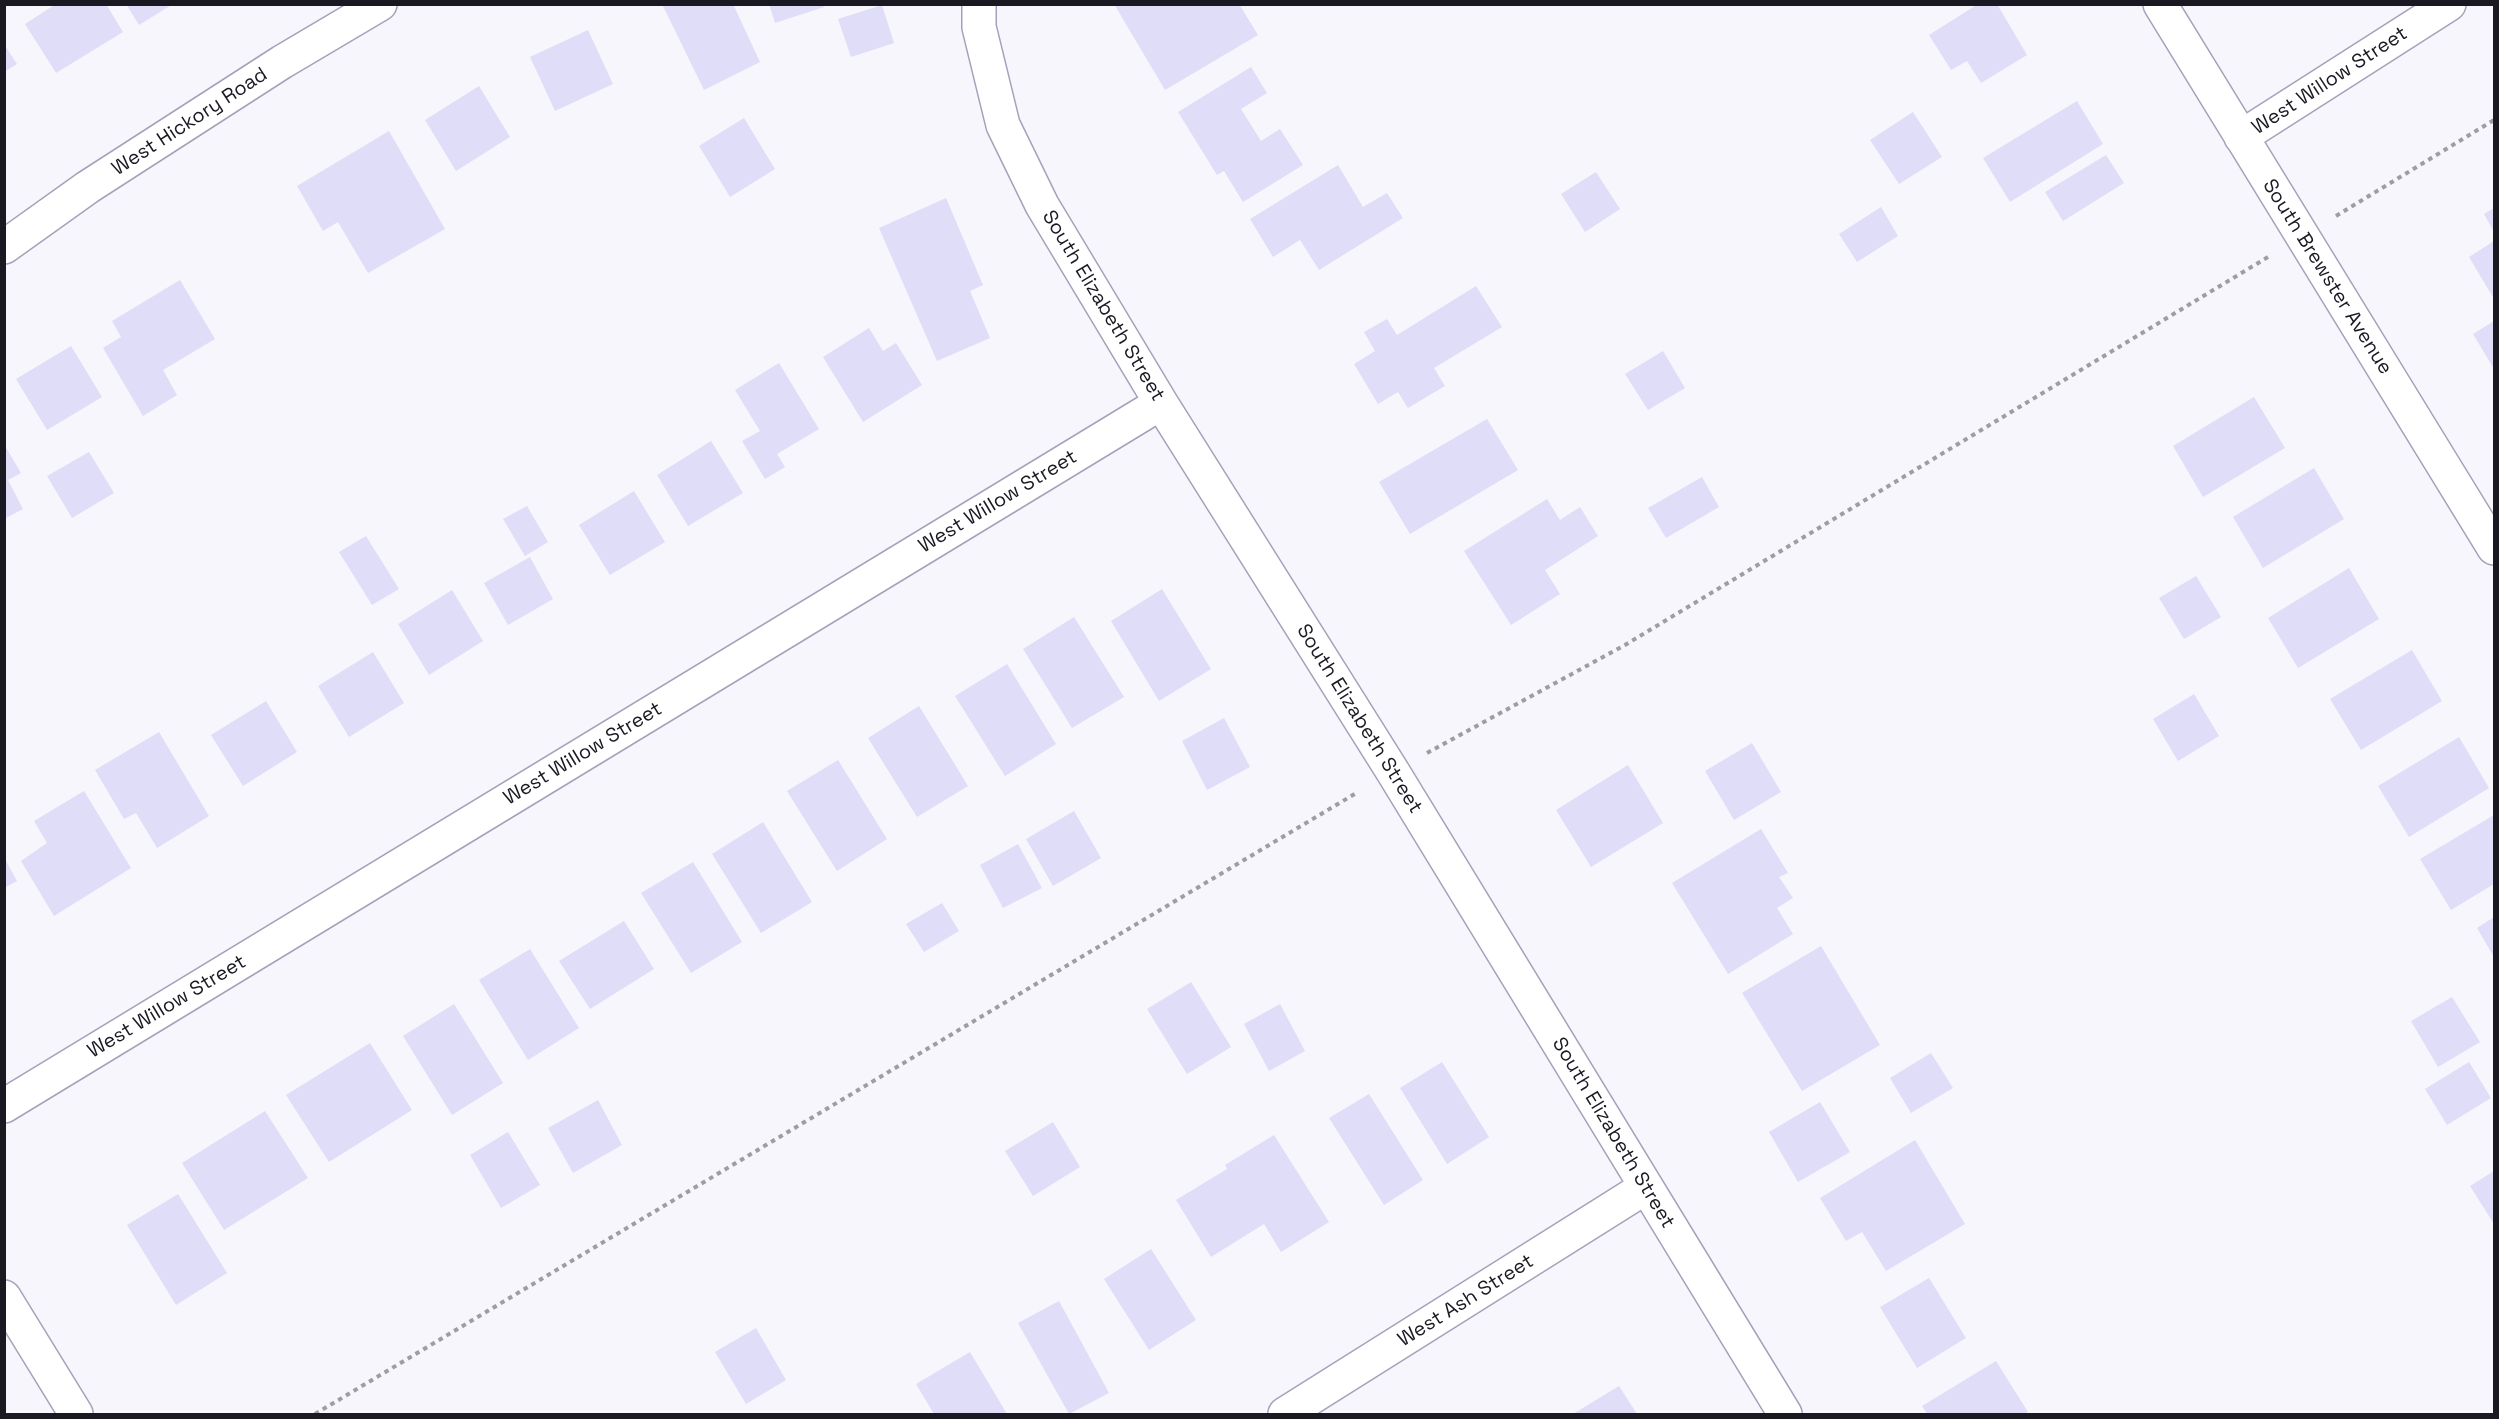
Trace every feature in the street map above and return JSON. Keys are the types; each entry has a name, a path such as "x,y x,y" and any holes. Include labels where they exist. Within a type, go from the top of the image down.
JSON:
{"street":[{"name":"West Hickory Road","path":"4,247 98,181 282,62 380,4"},
{"name":"South Elizabeth Street","path":"979,4 979,27 1003,125 1042,206 1161,403 1399,782 1785,1414"},
{"name":"South Brewster Avenue","path":"2160,4 2494,548"},
{"name":"West Willow Street","path":"2241,137 2449,4"},
{"name":"West Willow Street","path":"4,1106 1161,403"},
{"name":"West Ash Street","path":"1285,1414 1646,1187"},
{"path":"4,1297 76,1414"}],"path":[{"path":"2330,219 2494,120"},
{"path":"1416,759 1625,645 2271,255"},
{"path":"315,1414 1361,790"}],"building":[{"path":"56,4 106,4 123,32 56,73 25,24"},
{"path":"126,4 173,4 139,25"},
{"path":"662,4 733,4 760,62 704,90"},
{"path":"769,4 823,4 824,7 775,23"},
{"path":"1114,4 1239,4 1258,35 1165,90"},
{"path":"1978,4 1997,4 2027,55 1981,83 1967,61 1951,70 1929,35"},
{"path":"882,5 894,43 851,57 838,19"},
{"path":"588,30 613,84 555,111 530,57"},
{"path":"4,44 17,64 4,72"},
{"path":"1251,67 1267,93 1241,109 1261,141 1280,129 1303,165 1243,202 1224,171 1217,175 1178,112"},
{"path":"479,86 510,137 456,171 425,120"},
{"path":"2077,101 2103,144 2010,202 1983,158"},
{"path":"1913,112 1942,157 1899,184 1870,140"},
{"path":"744,118 775,169 730,197 699,146"},
{"path":"389,131 445,229 368,273 338,222 323,231 297,186"},
{"path":"2106,155 2124,183 2063,221 2045,192"},
{"path":"1338,165 1363,207 1387,193 1403,218 1319,270 1300,240 1273,257 1250,219"},
{"path":"1596,172 1620,209 1585,232 1561,194"},
{"path":"946,198 983,285 970,291 990,338 937,361 879,228"},
{"path":"1881,207 1898,236 1857,262 1839,234"},
{"path":"2494,208 2494,232 2484,214"},
{"path":"2494,241 2494,299 2469,257"},
{"path":"180,280 215,339 163,370 177,395 143,416 103,348 121,337 112,321"},
{"path":"1476,286 1502,327 1434,368 1445,386 1408,408 1398,392 1378,404 1354,364 1375,351 1364,332 1387,319 1397,335"},
{"path":"2494,321 2494,369 2473,334"},
{"path":"869,328 883,351 896,343 922,385 863,422 823,357"},
{"path":"71,346 102,397 47,430 16,379"},
{"path":"1663,351 1685,388 1648,410 1625,374"},
{"path":"779,363 819,429 777,454 785,467 765,479 742,441 760,431 735,390"},
{"path":"2254,397 2285,448 2203,497 2173,446"},
{"path":"1487,419 1518,470 1410,534 1379,482"},
{"path":"711,441 743,493 688,526 657,475"},
{"path":"4,444 21,473 8,480 23,509 4,519"},
{"path":"89,452 114,493 72,518 47,476"},
{"path":"2314,468 2344,519 2263,568 2233,517"},
{"path":"1702,477 1719,507 1666,538 1648,508"},
{"path":"634,491 665,542 610,575 579,525"},
{"path":"1547,499 1560,520 1580,507 1598,536 1545,570 1560,594 1511,625 1464,551"},
{"path":"527,506 548,542 525,556 503,519"},
{"path":"366,536 399,589 372,605 339,552"},
{"path":"530,557 553,599 508,625 484,583"},
{"path":"2349,568 2379,619 2298,668 2268,618"},
{"path":"2196,576 2221,617 2184,639 2159,598"},
{"path":"1162,589 1211,669 1159,701 1111,621"},
{"path":"452,590 483,641 429,675 398,624"},
{"path":"1074,617 1124,697 1072,728 1023,649"},
{"path":"2412,650 2442,701 2361,750 2330,699"},
{"path":"373,652 404,703 349,737 318,686"},
{"path":"1007,664 1056,744 1005,776 955,696"},
{"path":"2194,694 2219,736 2178,761 2153,719"},
{"path":"266,701 297,752 243,786 211,735"},
{"path":"919,706 968,786 917,817 868,738"},
{"path":"1224,718 1250,767 1207,790 1182,741"},
{"path":"159,732 209,816 157,848 136,813 124,819 95,770"},
{"path":"2459,737 2489,788 2409,837 2378,786"},
{"path":"1752,743 1781,792 1734,820 1705,771"},
{"path":"838,760 887,839 837,871 787,791"},
{"path":"1628,765 1663,823 1591,867 1556,810"},
{"path":"84,791 131,868 54,916 21,861 47,843 34,821"},
{"path":"1074,811 1101,858 1053,886 1026,839"},
{"path":"2494,815 2494,884 2451,910 2420,859"},
{"path":"763,822 812,902 761,933 712,854"},
{"path":"1761,829 1788,873 1779,877 1793,898 1777,908 1793,934 1728,974 1672,883"},
{"path":"1018,844 1042,888 1003,908 980,865"},
{"path":"4,857 17,881 4,888"},
{"path":"693,862 742,942 691,973 641,893"},
{"path":"942,903 959,931 924,952 906,924"},
{"path":"2494,917 2494,957 2477,928"},
{"path":"624,921 654,969 590,1009 559,961"},
{"path":"1821,946 1880,1045 1802,1091 1742,993"},
{"path":"530,949 579,1028 528,1060 479,980"},
{"path":"1191,982 1231,1047 1187,1074 1147,1009"},
{"path":"2452,997 2480,1042 2438,1067 2411,1021"},
{"path":"454,1004 503,1083 452,1115 403,1036"},
{"path":"1280,1004 1305,1051 1269,1071 1244,1024"},
{"path":"370,1043 412,1110 329,1162 286,1095"},
{"path":"1931,1053 1953,1088 1911,1113 1890,1078"},
{"path":"1442,1062 1489,1137 1447,1164 1400,1088"},
{"path":"2469,1062 2491,1098 2447,1125 2425,1089"},
{"path":"1369,1094 1423,1180 1384,1205 1329,1118"},
{"path":"598,1100 622,1145 573,1173 548,1128"},
{"path":"1820,1102 1850,1152 1798,1182 1769,1132"},
{"path":"265,1111 308,1178 224,1230 182,1163"},
{"path":"1053,1122 1080,1167 1033,1196 1005,1151"},
{"path":"508,1132 540,1185 501,1208 470,1155"},
{"path":"1274,1135 1329,1222 1281,1252 1264,1224 1211,1257 1176,1200 1227,1169 1225,1165"},
{"path":"1915,1140 1965,1224 1886,1271 1862,1232 1846,1241 1820,1198"},
{"path":"2494,1171 2494,1224 2470,1186"},
{"path":"178,1194 227,1273 176,1305 127,1225"},
{"path":"1151,1249 1196,1320 1149,1350 1104,1279"},
{"path":"1929,1278 1966,1338 1917,1368 1880,1307"},
{"path":"1059,1301 1109,1393 1069,1414 1018,1323"},
{"path":"756,1328 786,1380 746,1404 715,1352"},
{"path":"970,1352 1007,1414 934,1414 916,1384"},
{"path":"1996,1361 2028,1412 2024,1414 1927,1414 1922,1406"},
{"path":"1619,1386 1637,1414 1573,1414"}]}
